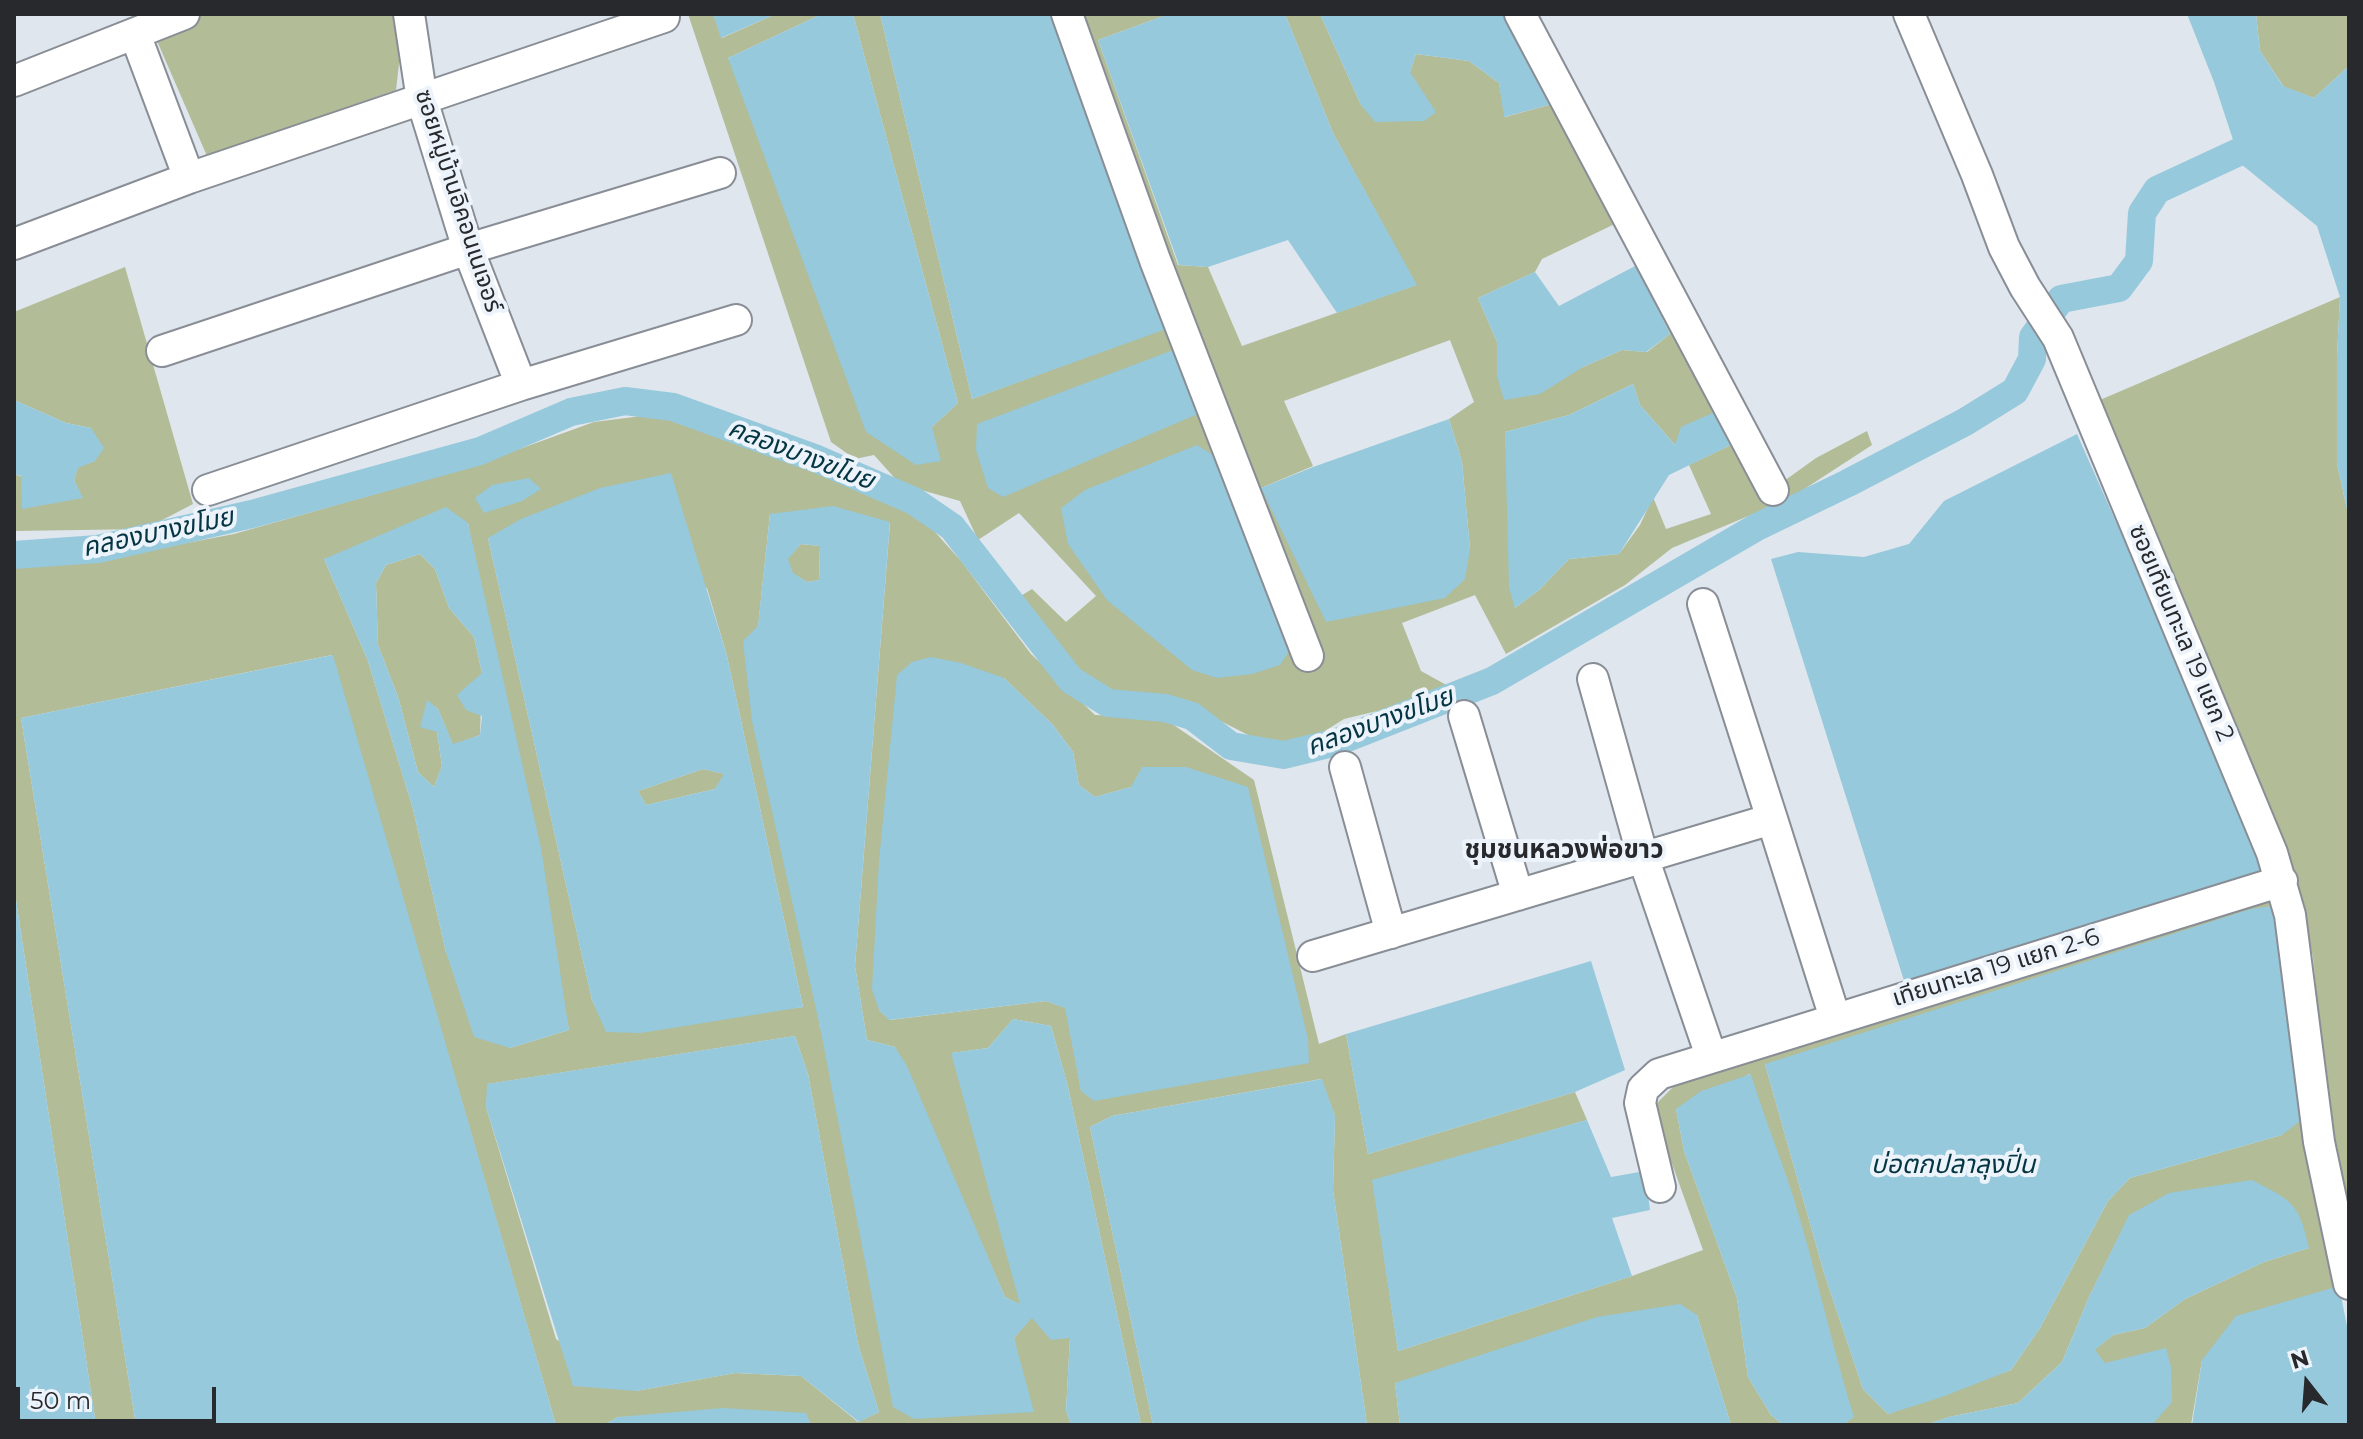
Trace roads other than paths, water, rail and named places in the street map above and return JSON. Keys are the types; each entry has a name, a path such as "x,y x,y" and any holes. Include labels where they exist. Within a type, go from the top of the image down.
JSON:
{"street":[{"path":"14,81 184,14"},
{"name":"ซอยหมู่บ้านอิคอนเนเจอร์","path":"409,14 422,100 468,249 521,385"},
{"path":"1067,14 1155,260 1308,656"},
{"path":"1520,14 1773,490"},
{"name":"ซอยเทียนทะเล 19 แยก 2","path":"1909,14 2004,247 2058,338 2282,881 2290,915 2319,1142 2349,1284"},
{"path":"14,244 189,178 664,17"},
{"path":"135,34 189,178"},
{"path":"162,351 468,249 720,173"},
{"path":"208,490 521,385 736,320"},
{"path":"1703,604 1835,1018"},
{"path":"1593,679 1643,857 1711,1056"},
{"path":"1464,716 1518,895"},
{"path":"1345,767 1391,933"},
{"path":"1313,956 1772,819"},
{"name":"เทียนทะเล 19 แยก 2-6","path":"1660,1187 1640,1103 1643,1089 1659,1074 2282,881"}],"water":[{"path":"713,14 776,14 721,38"},
{"path":"822,14 853,14 958,403 932,427 941,461 916,465 866,432 728,58"},
{"path":"880,14 1056,14 1169,328 972,399"},
{"path":"1169,14 1285,14 1333,133 1417,285 1337,313 1288,240 1208,267 1179,265 1098,40"},
{"path":"1320,14 1507,14 1556,103 1504,117 1499,83 1469,61 1416,54 1410,72 1436,112 1424,121 1375,122 1361,105"},
{"path":"2187,14 2256,14 2260,51 2283,86 2314,98 2349,66 2349,518 2337,464 2340,297 2317,226 2241,164"},
{"path":"1637,265 1670,334 1646,352 1622,350 1583,367 1540,394 1504,400 1497,376 1497,342 1478,298 1535,272 1559,306"},
{"path":"1176,349 1205,411 1003,497 988,488 976,450 977,424"},
{"path":"1633,384 1640,405 1675,445 1681,427 1722,409 1735,443 1669,475 1619,554 1569,559 1539,590 1515,608 1509,588 1505,432 1569,415"},
{"path":"14,400 66,423 91,428 104,448 95,461 78,468 74,480 83,498 22,509 21,476 14,474"},
{"path":"1449,419 1462,462 1470,549 1465,579 1445,598 1326,622 1261,488"},
{"path":"2077,434 2268,864 2264,873 1906,987 1771,559 1798,552 1864,557 1909,544 1944,501"},
{"path":"1197,445 1221,460 1294,644 1280,665 1252,674 1217,678 1192,670 1107,600 1068,544 1061,508 1085,490"},
{"path":"671,473 727,656 803,1007 641,1033 606,1032 592,1000 488,538 521,519 600,488","holes":["703,769 724,774 715,789 646,805 638,791"]},
{"path":"529,478 541,489 522,501 484,513 475,498 492,485"},
{"path":"833,506 890,522 855,966 867,1040 895,1047 907,1066 1005,1297 1020,1304 951,1053 988,1048 1013,1019 1051,1026 1068,1087 1141,1425 1071,1425 1066,1410 1070,1338 1051,1340 1032,1318 1014,1338 1034,1412 914,1419 893,1407 820,1027 752,721 743,641 758,626 770,514","holes":["801,544 820,546 819,580 807,582 793,573 788,559"]},
{"path":"446,507 468,523 541,848 569,1030 510,1048 474,1037 446,952 413,809 368,661 324,559","holes":["420,554 435,569 449,608 474,637 482,673 457,695 466,710 482,716 480,735 453,744 438,709 427,700 420,727 437,732 442,766 434,787 418,772 398,697 378,645 376,583 386,565"]},
{"path":"333,655 556,1425 136,1425 21,718"},
{"path":"931,657 961,663 1004,678 1053,725 1073,752 1079,785 1095,797 1131,787 1142,767 1186,767 1248,787 1308,1039 1309,1063 1094,1101 1081,1091 1065,1008 1046,1001 889,1020 879,1010 872,989 879,861 897,675 912,662"},
{"path":"14,887 96,1425 14,1425"},
{"name":"บ่อตกปลาลุงปิ่น","path":"2272,906 2279,921 2304,1118 2282,1135 2130,1178 2108,1201 2040,1328 2011,1370 1888,1414 1863,1389 1824,1273 1765,1064 2251,909"},
{"path":"1591,961 1625,1070 1575,1092 1368,1154 1346,1034"},
{"path":"795,1036 808,1074 858,1344 879,1412 859,1422 801,1376 735,1373 636,1391 573,1386 486,1107 487,1084"},
{"path":"1751,1074 1801,1223 1854,1417 1843,1425 1783,1425 1771,1415 1748,1377 1737,1298 1684,1151 1676,1109 1701,1091"},
{"path":"1322,1079 1335,1116 1333,1190 1367,1425 1153,1425 1090,1127 1112,1116"},
{"path":"1587,1120 1611,1177 1645,1171 1650,1210 1612,1218 1632,1276 1398,1351 1372,1180"},
{"path":"2252,1180 2292,1205 2302,1221 2309,1248 2264,1262 2185,1299 2145,1328 2113,1335 2095,1350 2105,1363 2166,1348 2171,1367 2172,1402 2152,1425 1926,1425 1949,1417 2018,1403 2062,1362 2129,1215 2169,1193"},
{"path":"2339,1286 2349,1336 2349,1425 2192,1425 2202,1360 2236,1316"},
{"path":"1680,1304 1697,1315 1731,1425 1400,1425 1395,1383 1597,1317"},
{"path":"723,1408 806,1413 811,1425 604,1425 618,1417"}],"waterway":[{"name":"คลองบางขโมย","path":"14,555 98,549 252,514 480,451 571,412 625,401 673,407 817,459 914,501 952,527 1071,680 1108,703 1165,708 1192,716 1231,746 1284,755 1337,742 1492,681 1757,527 1965,422 2015,391 2032,359 2033,337 2061,299 2119,288 2139,261 2142,213 2157,190 2271,137"}],"district":[{"name":"ชุมชนหลวงพ่อขาว","path":"1564,850"}]}
